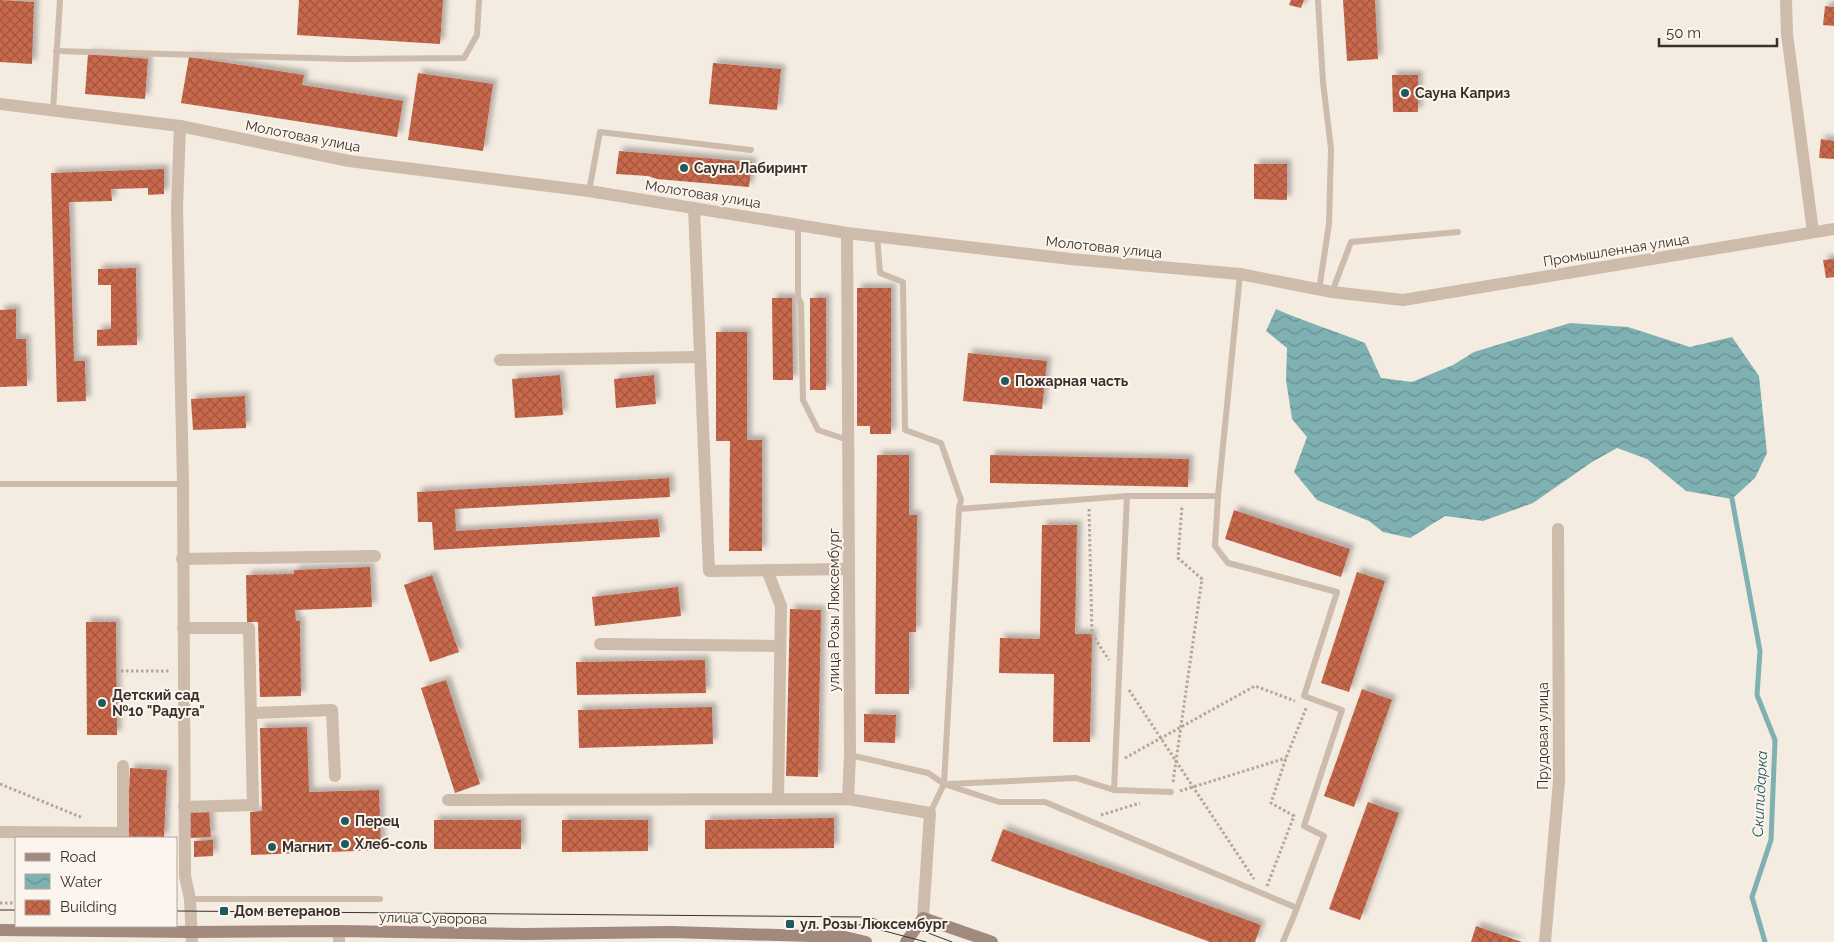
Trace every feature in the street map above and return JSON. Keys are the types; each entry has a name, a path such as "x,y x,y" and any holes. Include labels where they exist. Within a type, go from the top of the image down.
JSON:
{"main road":[{"path":"906,942 923,918 992,942"},
{"name":"улица Суворова","path":"0,930 192,937 525,938 671,932 845,937 866,942"}],"street":[{"path":"1786,0 1787,34 1813,232"},
{"name":"Молотовая улица","path":"0,104 180,126 349,161 589,191 847,233 1071,259 1240,274 1326,291 1403,300"},
{"path":"180,126 177,208 183,484 184,807 180,876 190,899 192,937"},
{"path":"694,208 709,571 848,568"},
{"name":"Промышленная улица","path":"1403,300 1834,229"},
{"name":"улица Розы Люксембург","path":"847,233 850,755 848,799"},
{"path":"500,360 700,358"},
{"name":"Прудовая улица","path":"1545,942 1559,781 1558,529"},
{"path":"182,559 375,556"},
{"path":"767,570 781,606 778,799"},
{"path":"183,628 249,628 253,805 184,807"},
{"path":"600,644 780,646"},
{"path":"252,713 332,710 335,776"},
{"path":"0,832 123,836 123,766"},
{"path":"448,800 848,799 930,813 923,918"}],"lane":[{"path":"52,111 60,0"},
{"path":"56,51 347,59 464,58 477,35 479,0"},
{"path":"1318,0 1324,82 1332,149 1326,291"},
{"path":"589,191 600,132 751,150"},
{"path":"798,225 798,297 801,304 803,400 818,430 848,440"},
{"path":"1326,291 1351,242 1458,232"},
{"path":"877,236 880,274 903,282 906,430 941,443 961,500 944,784 930,813"},
{"path":"1240,274 1218,496 1215,546 1228,563 1337,592 1304,696 1342,710 1304,826 1324,836 1298,908 1283,942"},
{"path":"0,484 183,484"},
{"path":"959,509 1127,496 1218,496"},
{"path":"1114,790 1127,496"},
{"path":"850,755 928,773 944,784 999,802 1045,802 1298,908"},
{"path":"944,784 1076,778 1114,790 1173,792"},
{"path":"190,899 380,899"}],"path":[{"path":"1183,496 1178,558 1202,579 1173,792 1286,758"},
{"path":"1089,499 1092,634 1264,894"},
{"path":"116,670 183,671"},
{"path":"1115,763 1255,686 1307,706 1286,758 1271,803 1294,816 1264,894"},
{"path":"0,784 91,822"},
{"path":"1086,819 1148,800"},
{"path":"0,903 15,903"}],"water":[{"path":"1276,309 1365,343 1381,378 1412,382 1453,365 1474,352 1570,323 1628,327 1690,347 1732,337 1759,376 1767,453 1755,478 1732,499 1686,491 1647,459 1617,448 1592,462 1533,503 1483,521 1445,516 1410,538 1383,532 1369,521 1317,500 1294,472 1307,437 1292,419 1286,380 1287,348 1266,331"}],"building":[{"path":"0,0 34,2 32,64 0,62"},
{"path":"299,0 443,0 440,44 297,35"},
{"path":"1291,0 1304,0 1301,8 1289,5"},
{"path":"1343,0 1375,0 1378,59 1347,61"},
{"path":"1825,6 1834,7 1834,26 1823,25"},
{"path":"88,54 148,59 145,99 85,94"},
{"path":"189,57 304,75 302,85 403,101 397,137 181,103"},
{"path":"713,63 781,69 777,110 709,104"},
{"path":"418,73 493,84 483,151 408,140"},
{"name":"Сауна Каприз","path":"1392,75 1418,75 1418,112 1393,112"},
{"path":"1821,139 1834,141 1834,159 1819,158"},
{"name":"Сауна Лабиринт","path":"619,151 752,162 749,187 616,174"},
{"path":"1254,164 1287,164 1287,200 1254,199"},
{"path":"164,169 164,194 148,195 148,188 111,189 112,201 69,202 74,361 85,361 86,401 57,402 51,173"},
{"path":"1834,259 1834,277 1826,278 1823,260"},
{"path":"136,268 137,345 97,346 97,330 111,329 111,285 98,285 98,269"},
{"path":"857,288 891,288 891,434 870,434 870,426 857,426"},
{"path":"772,298 792,298 793,380 773,380"},
{"path":"810,298 826,298 826,390 810,390"},
{"path":"16,309 16,339 26,339 27,386 0,387 0,310"},
{"path":"716,332 747,332 747,440 762,440 762,551 729,551 730,441 716,441"},
{"name":"Пожарная часть","path":"968,353 1047,361 1042,409 963,401"},
{"path":"560,375 563,415 515,418 512,379"},
{"path":"654,375 656,404 616,408 614,379"},
{"path":"245,396 246,428 193,430 191,399"},
{"path":"877,455 909,455 909,515 917,515 916,632 909,632 909,694 875,694"},
{"path":"990,455 1189,459 1188,487 990,483"},
{"path":"669,478 670,497 455,509 456,531 658,519 660,537 434,550 432,522 418,522 417,492"},
{"path":"1234,510 1350,549 1341,577 1225,539"},
{"path":"1042,525 1077,525 1075,634 1092,634 1090,742 1053,742 1054,674 999,673 1000,638 1040,639"},
{"path":"370,567 372,607 295,610 296,621 300,621 301,696 260,697 258,622 247,622 246,575 294,574 294,570"},
{"path":"1357,572 1385,581 1349,692 1321,683"},
{"path":"432,575 459,652 430,662 404,585"},
{"path":"678,587 681,616 595,626 592,597"},
{"path":"790,609 821,610 818,777 786,776"},
{"name":"Детский сад №10 \"Радуга\"","path":"86,622 116,622 117,735 87,735"},
{"path":"705,660 706,693 577,695 576,662"},
{"path":"446,680 480,784 455,793 421,688"},
{"path":"1362,689 1392,700 1354,807 1324,796"},
{"path":"712,707 713,744 579,748 578,710"},
{"path":"864,714 896,715 895,743 864,742"},
{"path":"307,727 309,792 379,790 381,850 251,855 250,812 262,811 260,728"},
{"path":"130,768 167,770 164,837 127,837"},
{"path":"1368,802 1399,813 1360,920 1329,909"},
{"path":"209,810 211,837 190,838 189,811"},
{"path":"834,818 834,848 705,849 705,820"},
{"path":"434,820 521,820 521,849 434,849"},
{"path":"562,820 648,820 648,851 562,852"},
{"path":"1003,829 1261,925 1255,942 1210,942 991,861"},
{"path":"213,840 213,856 194,857 194,841"},
{"path":"1476,926 1522,942 1471,942"}],"waterway":[{"name":"Скипидарка","path":"1732,499 1760,651 1757,695 1775,740 1771,840 1752,897 1765,942"}],"tram line":[{"path":"0,910 15,910"},
{"path":"178,911 865,917 915,928 952,942"},
{"path":"824,924 862,925 926,942"}],"place":[{"name":"Сауна Каприз","path":"1405,93"},
{"name":"Сауна Лабиринт","path":"684,168"},
{"name":"Пожарная часть","path":"1005,381"},
{"name":"Детский сад №10 \"Радуга\"","path":"102,703"},
{"name":"Перец","path":"345,821"},
{"name":"Хлеб-соль","path":"345,844"},
{"name":"Магнит","path":"272,847"},
{"name":"Дом ветеранов","path":"224,911"},
{"name":"ул. Розы Люксембург","path":"790,924"}]}
